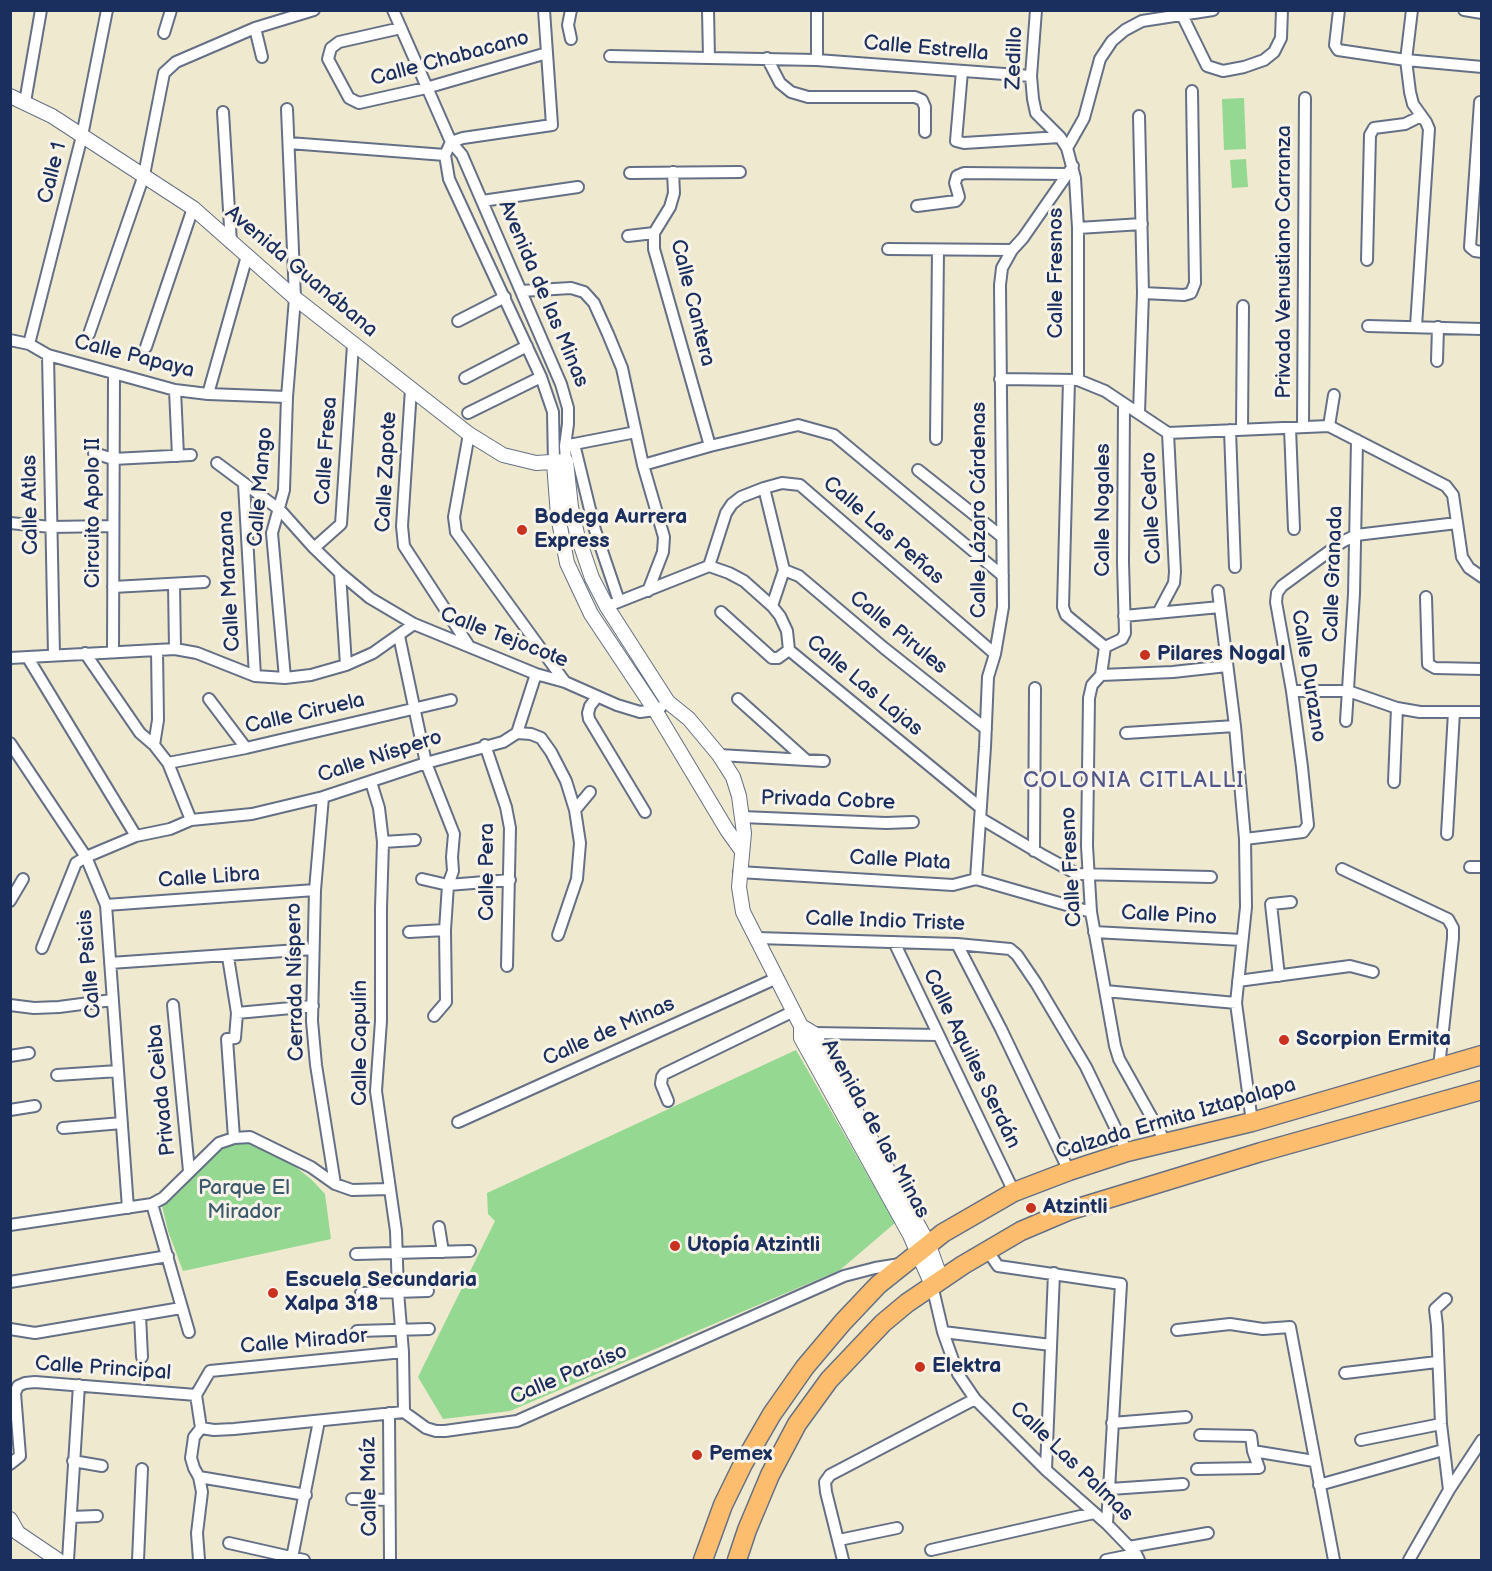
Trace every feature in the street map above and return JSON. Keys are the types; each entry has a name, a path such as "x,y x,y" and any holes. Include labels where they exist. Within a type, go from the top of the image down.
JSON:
{"main road":[{"name":"Calzada Ermita Iztapalapa","path":"703,1560 723,1505 743,1464 805,1366 878,1286 916,1253 982,1209 1014,1192 1127,1152 1252,1122 1482,1055"},
{"path":"737,1560 770,1475 797,1424 829,1380 883,1323 987,1250 1068,1211 1240,1158 1482,1090"}],"street":[{"path":"25,102 41,10"},
{"name":"Calle 1","path":"29,344 82,136 107,10"},
{"path":"164,33 171,10"},
{"path":"89,334 144,175 164,73 176,62 255,28 314,10"},
{"name":"Avenida de las Minas","path":"393,10 451,142 462,155 561,384 568,408 570,445 560,462 558,516 567,563 591,614 655,710 742,851"},
{"path":"289,142 445,155 451,142 552,125 544,10"},
{"path":"571,10 568,25 571,39"},
{"path":"708,10 710,58"},
{"path":"817,60 818,10"},
{"name":"Zedillo","path":"1036,10 1031,76 1033,99 1036,113 1060,137 1067,148 1070,170"},
{"path":"1067,148 1084,118 1100,59 1112,41 1125,30 1142,21 1214,10"},
{"path":"1182,15 1207,66 1223,71 1264,60 1275,52 1281,38 1282,10"},
{"path":"1339,10 1335,45 1338,50 1406,60 1482,67"},
{"path":"1412,10 1406,60 1410,93 1413,104 1429,129 1416,326"},
{"path":"1464,10 1482,13"},
{"path":"255,28 262,57"},
{"name":"Calle Chabacano","path":"401,28 339,42 331,48 328,59 349,98 359,103 426,88 547,54"},
{"name":"Calle Estrella","path":"610,56 817,60 1031,76"},
{"path":"767,58 780,82 791,92 808,97 915,97 922,100 925,107 925,132"},
{"path":"962,71 956,141 983,143 1060,137"},
{"path":"1143,292 1184,295 1191,293 1195,283 1192,91"},
{"name":"Avenida Guanábana","path":"10,96 52,116 193,208 295,298 469,434 503,455 536,463 560,462"},
{"name":"Privada Venustiano Carranza","path":"1304,426 1305,98"},
{"path":"1480,102 1470,247 1482,252"},
{"name":"Calle Mango","path":"285,678 272,533 284,490 287,397 295,298 287,109"},
{"path":"223,112 231,243"},
{"path":"1138,413 1143,292 1139,116"},
{"path":"1367,260 1370,135 1374,128 1405,124 1421,116"},
{"name":"Avenida de las Minas","path":"445,155 450,179 541,377 553,412 560,462 592,578 613,604 668,702 689,719 719,755 733,777 740,796 744,833 739,872 743,912 916,1253"},
{"path":"916,206 956,201 958,197 957,176 964,173 1070,170"},
{"name":"Calle Fresnos","path":"1070,170 1078,228 1073,380"},
{"name":"Calle Lázaro Cárdenas","path":"976,879 988,677 995,654 1003,607 1000,379 1002,268 1012,250 1023,238 1070,170"},
{"name":"Calle Cantera","path":"673,172 674,193 670,207 654,233 654,249 710,446"},
{"path":"630,173 740,172"},
{"path":"482,201 578,187"},
{"path":"146,346 193,208"},
{"path":"1078,228 1142,224"},
{"path":"628,236 654,233"},
{"path":"888,249 1012,250"},
{"path":"936,439 938,251"},
{"path":"208,394 247,256"},
{"path":"521,291 571,288 584,292 594,303 622,368 643,465 664,537 663,552 648,591"},
{"path":"458,321 506,297"},
{"path":"1242,429 1243,306"},
{"path":"1368,326 1482,329"},
{"path":"1437,361 1438,327"},
{"name":"Calle Papaya","path":"10,340 29,344 48,355 175,390 208,394 287,397"},
{"name":"Calle Fresa","path":"314,548 342,524 353,345"},
{"path":"465,378 527,346"},
{"name":"Calle Atlas","path":"48,355 54,655"},
{"name":"Circuito Apolo II","path":"113,651 114,374"},
{"path":"468,413 541,377"},
{"path":"1000,379 1073,380 1105,391 1168,433 1329,426 1446,486 1453,495 1462,557 1469,568 1482,577"},
{"path":"1073,380 1063,607 1071,620 1106,647"},
{"name":"Calle Zapote","path":"411,389 402,526 404,546 469,646"},
{"path":"175,390 178,456"},
{"path":"1329,426 1334,395"},
{"name":"Calle Nogales","path":"1106,647 1122,639 1125,633 1124,404"},
{"path":"643,465 798,425 834,435 1003,576"},
{"path":"1290,428 1294,529"},
{"path":"1230,430 1235,567"},
{"path":"636,432 570,445 613,604 709,566"},
{"name":"Calle Cedro","path":"1158,613 1174,583 1175,572 1168,433"},
{"path":"469,434 454,517 456,532 565,682"},
{"name":"Calle Granada","path":"1346,721 1354,594 1357,440"},
{"path":"94,453 113,459 191,455"},
{"name":"Calle Manzana","path":"216,463 280,510 314,548 370,598 414,624"},
{"path":"918,470 1001,536"},
{"name":"Calle Las Peñas","path":"709,566 726,513 732,504 741,497 782,483 801,485 995,654"},
{"name":"Calle Manzana","path":"244,484 255,676"},
{"path":"764,488 784,570 772,606"},
{"name":"Calle Durazno","path":"1245,839 1302,832 1308,825 1292,691 1276,602 1277,593 1290,579 1342,542 1356,535 1456,523"},
{"path":"10,524 51,527 113,526"},
{"name":"Calle Las Lajas","path":"709,566 744,581 780,615 787,631 789,650 981,813 1034,851 1077,874 1211,877"},
{"name":"Calle Pirules","path":"784,570 799,576 884,648 986,729"},
{"path":"340,573 346,665"},
{"path":"113,587 204,582"},
{"path":"174,584 175,649"},
{"path":"1218,591 1245,839 1246,907 1236,1003 1252,1122"},
{"path":"1426,597 1428,664 1435,668 1482,669"},
{"path":"1124,616 1220,607"},
{"path":"721,612 772,658 780,657 789,650"},
{"name":"Calle Tejocote","path":"10,658 175,649 197,652 255,676 285,678 311,675 346,665 373,652 414,624 536,674 565,682 597,697 640,712 655,710"},
{"path":"399,636 426,763 454,834 453,871 448,885 445,930 446,1002 434,1016"},
{"name":"Calle Fresno","path":"1106,647 1101,675 1092,685 1089,698 1088,875 1090,912 1119,1059 1166,1143"},
{"path":"154,745 158,720 158,650"},
{"path":"85,653 140,733 154,745 168,763 191,820"},
{"path":"28,658 136,836"},
{"path":"1101,675 1173,672 1227,666"},
{"path":"536,674 517,733 531,734 541,738 551,753 566,781 575,810 580,843 577,879 558,935"},
{"path":"1034,851 1035,688"},
{"path":"1292,691 1348,691 1397,708 1420,712 1482,712"},
{"path":"597,697 590,706 589,719 645,812"},
{"path":"209,699 246,748"},
{"path":"738,699 806,760"},
{"name":"Calle Ciruela","path":"168,763 246,748 451,700"},
{"path":"655,710 668,702"},
{"path":"1394,782 1397,708"},
{"path":"1447,834 1454,712"},
{"path":"1126,733 1234,726"},
{"name":"Calle Níspero","path":"86,857 136,836 170,829 191,820 252,814 323,797 426,763 485,745 503,742 517,733"},
{"name":"Calle Psicis","path":"10,743 86,857 106,905 128,1208"},
{"name":"Calle Pera","path":"485,745 506,807 510,828 507,966"},
{"path":"719,755 824,761"},
{"name":"Calle Capulín","path":"371,782 380,808 383,842 381,1021 376,1091 397,1253 404,1412"},
{"path":"575,810 590,792"},
{"name":"Cerrada Níspero","path":"323,797 315,890 312,1021 316,1065 335,1184"},
{"name":"Privada Cobre","path":"742,818 913,822"},
{"path":"383,842 415,840"},
{"path":"42,948 76,863 86,857"},
{"path":"1342,868 1448,919 1453,928 1454,938 1438,1067"},
{"name":"Calle Plata","path":"739,872 953,885 976,879 1090,912"},
{"path":"10,901 23,879"},
{"path":"423,879 448,885 510,880"},
{"name":"Calle Libra","path":"106,905 315,890"},
{"path":"1279,976 1271,904 1291,902"},
{"path":"409,932 445,930"},
{"name":"Calle Pino","path":"1094,932 1242,940"},
{"name":"Calle Indio Triste","path":"757,938 957,944 1010,949 1017,955 1036,983 1086,1067 1127,1152"},
{"name":"Calle Aquiles Serdán","path":"894,942 1014,1192"},
{"path":"957,944 1001,1029 1069,1171"},
{"path":"110,963 228,957 313,949"},
{"path":"228,957 237,1013 235,1038 227,1039 234,1138"},
{"path":"1238,981 1350,966 1373,972"},
{"name":"Calle de Minas","path":"458,1122 777,978"},
{"path":"1105,991 1236,1003"},
{"path":"10,1005 43,1008 112,1000"},
{"name":"Privada Ceiba","path":"173,1005 189,1171"},
{"path":"237,1013 313,1006"},
{"path":"668,1101 660,1080 664,1074 794,1011"},
{"path":"805,1032 938,1035"},
{"path":"10,1056 29,1053"},
{"path":"57,1074 118,1071"},
{"path":"10,1110 35,1106"},
{"path":"63,1128 122,1123"},
{"path":"10,1225 152,1204 163,1198 219,1143 234,1138 250,1137 310,1167 335,1184 351,1190 390,1188"},
{"path":"310,1167 331,1166"},
{"path":"152,1204 189,1332"},
{"path":"439,1227 443,1252"},
{"path":"987,1250 998,1266 1121,1284 1107,1524"},
{"path":"356,1254 470,1251"},
{"name":"Calle Las Palmas","path":"916,1253 936,1286 943,1332 958,1374 975,1399 1046,1470 1107,1524 1135,1554"},
{"name":"Calle Paraíso","path":"404,1412 426,1428 436,1431 517,1421 844,1276 875,1268 916,1253"},
{"path":"10,1282 168,1256"},
{"path":"1046,1470 1054,1273"},
{"path":"361,1293 429,1291"},
{"path":"1446,1299 1435,1309 1443,1450 1449,1490"},
{"path":"10,1329 35,1333 181,1308"},
{"path":"140,1315 142,1357"},
{"path":"1177,1330 1230,1324 1263,1329 1290,1327 1314,1461 1335,1560"},
{"path":"357,1331 429,1329"},
{"path":"943,1332 1051,1345"},
{"name":"Calle Mirador","path":"196,1395 210,1371 403,1352"},
{"path":"1345,1373 1437,1362"},
{"name":"Calle Principal","path":"10,1464 20,1456 15,1393 18,1386 35,1382 196,1395"},
{"path":"68,1560 79,1385"},
{"path":"196,1395 201,1428 194,1437 192,1458 202,1492 197,1533 200,1560"},
{"path":"843,1560 825,1482 830,1475 975,1399"},
{"path":"201,1428 214,1430 404,1412"},
{"name":"Calle Maíz","path":"389,1413 390,1560"},
{"path":"1112,1423 1186,1417"},
{"path":"292,1558 319,1421"},
{"path":"1361,1440 1441,1424"},
{"path":"1197,1469 1259,1468 1251,1436 1200,1436"},
{"path":"1409,1560 1449,1490 1482,1440"},
{"path":"1319,1485 1443,1450"},
{"path":"1253,1451 1314,1461"},
{"path":"73,1461 102,1466"},
{"path":"138,1560 142,1469"},
{"path":"199,1477 306,1495"},
{"path":"1110,1489 1183,1484"},
{"path":"352,1499 389,1500"},
{"path":"931,1550 1094,1513"},
{"path":"71,1517 97,1516"},
{"path":"11,1521 18,1533 58,1560"},
{"path":"838,1540 897,1528"},
{"path":"1106,1560 1208,1533"},
{"path":"229,1543 304,1560"},
{"path":"378,1560 390,1560"}],"green space":[{"path":"1244,98 1246,149 1224,150 1222,99"},
{"path":"1246,159 1248,187 1232,188 1230,160"},
{"name":"Utopía Atzintli","path":"796,1050 895,1223 840,1270 510,1411 443,1419 418,1377 495,1221 488,1214 487,1193"},
{"name":"Parque El Mirador","path":"233,1141 251,1143 281,1155 312,1180 325,1194 331,1239 183,1271 168,1231 162,1206 180,1191 219,1147"}],"place":[{"name":"Bodega Aurrera Express","path":"522,530"},
{"name":"Pilares Nogal","path":"1145,655"},
{"name":"Scorpion Ermita","path":"1284,1040"},
{"name":"Atzintli","path":"1031,1208"},
{"name":"Utopía Atzintli","path":"675,1246"},
{"name":"Escuela Secundaria Xalpa 318","path":"273,1293"},
{"name":"Elektra","path":"920,1367"},
{"name":"Pemex","path":"697,1455"}],"district":[{"name":"COLONIA CITLALLI","path":"1134,781"}]}
